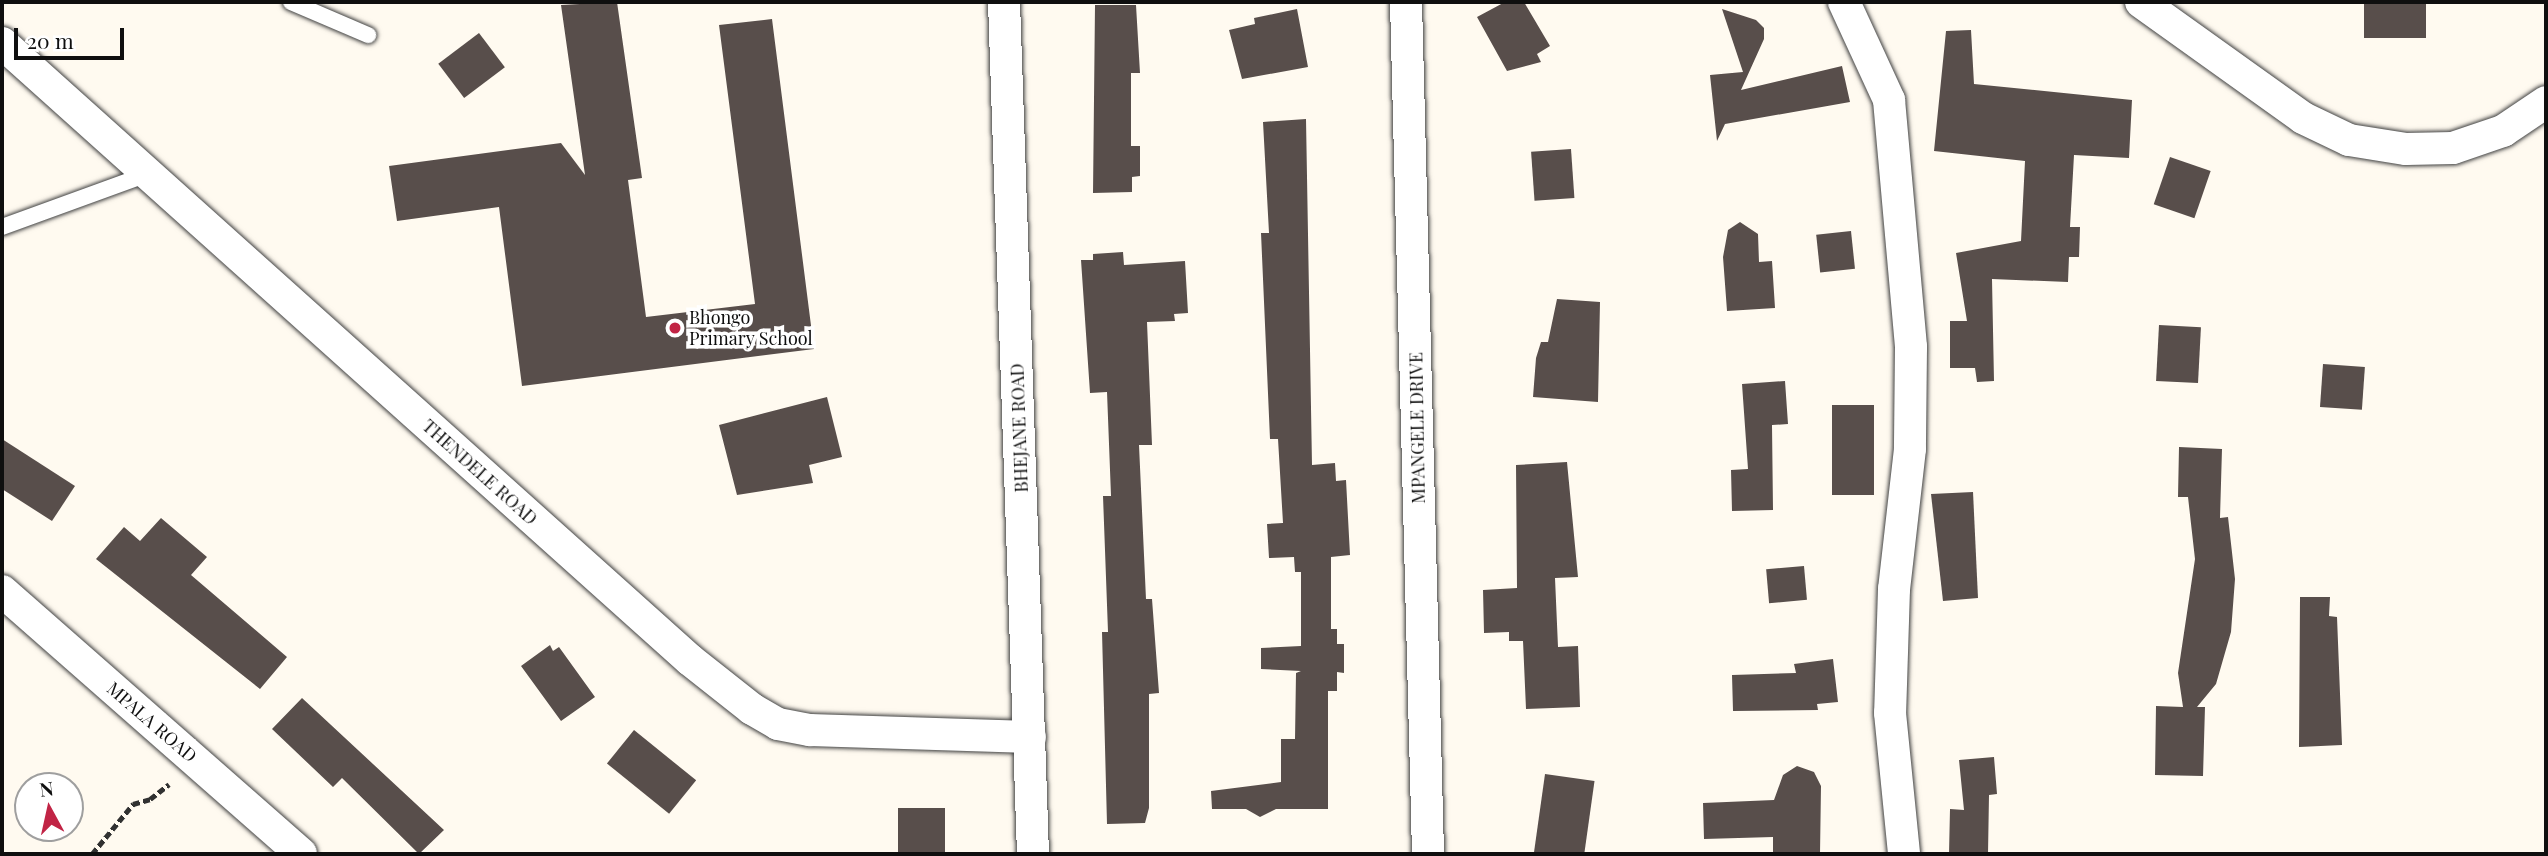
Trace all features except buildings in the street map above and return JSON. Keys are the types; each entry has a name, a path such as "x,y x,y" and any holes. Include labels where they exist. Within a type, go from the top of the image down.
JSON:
{"street":[{"name":"BHEJANE ROAD","path":"1004,2 1033,854"},
{"name":"MPANGELE DRIVE","path":"1406,2 1428,854"},
{"path":"1844,2 1889,100 1911,347 1910,449 1894,589 1890,713 1904,854"},
{"path":"2141,2 2303,118 2349,140 2406,149 2453,148 2503,131 2546,102"},
{"name":"THENDELE ROAD","path":"2,43 690,660 752,709 778,724 810,730 1030,737"},
{"name":"MPALA ROAD","path":"2,591 301,854"}],"lane":[{"path":"291,2 368,35"},
{"path":"2,227 148,174"}],"path":[{"path":"92,854 133,804 150,799 192,757"}],"place":[{"name":"Bhongo Primary School","path":"675,328"}]}
